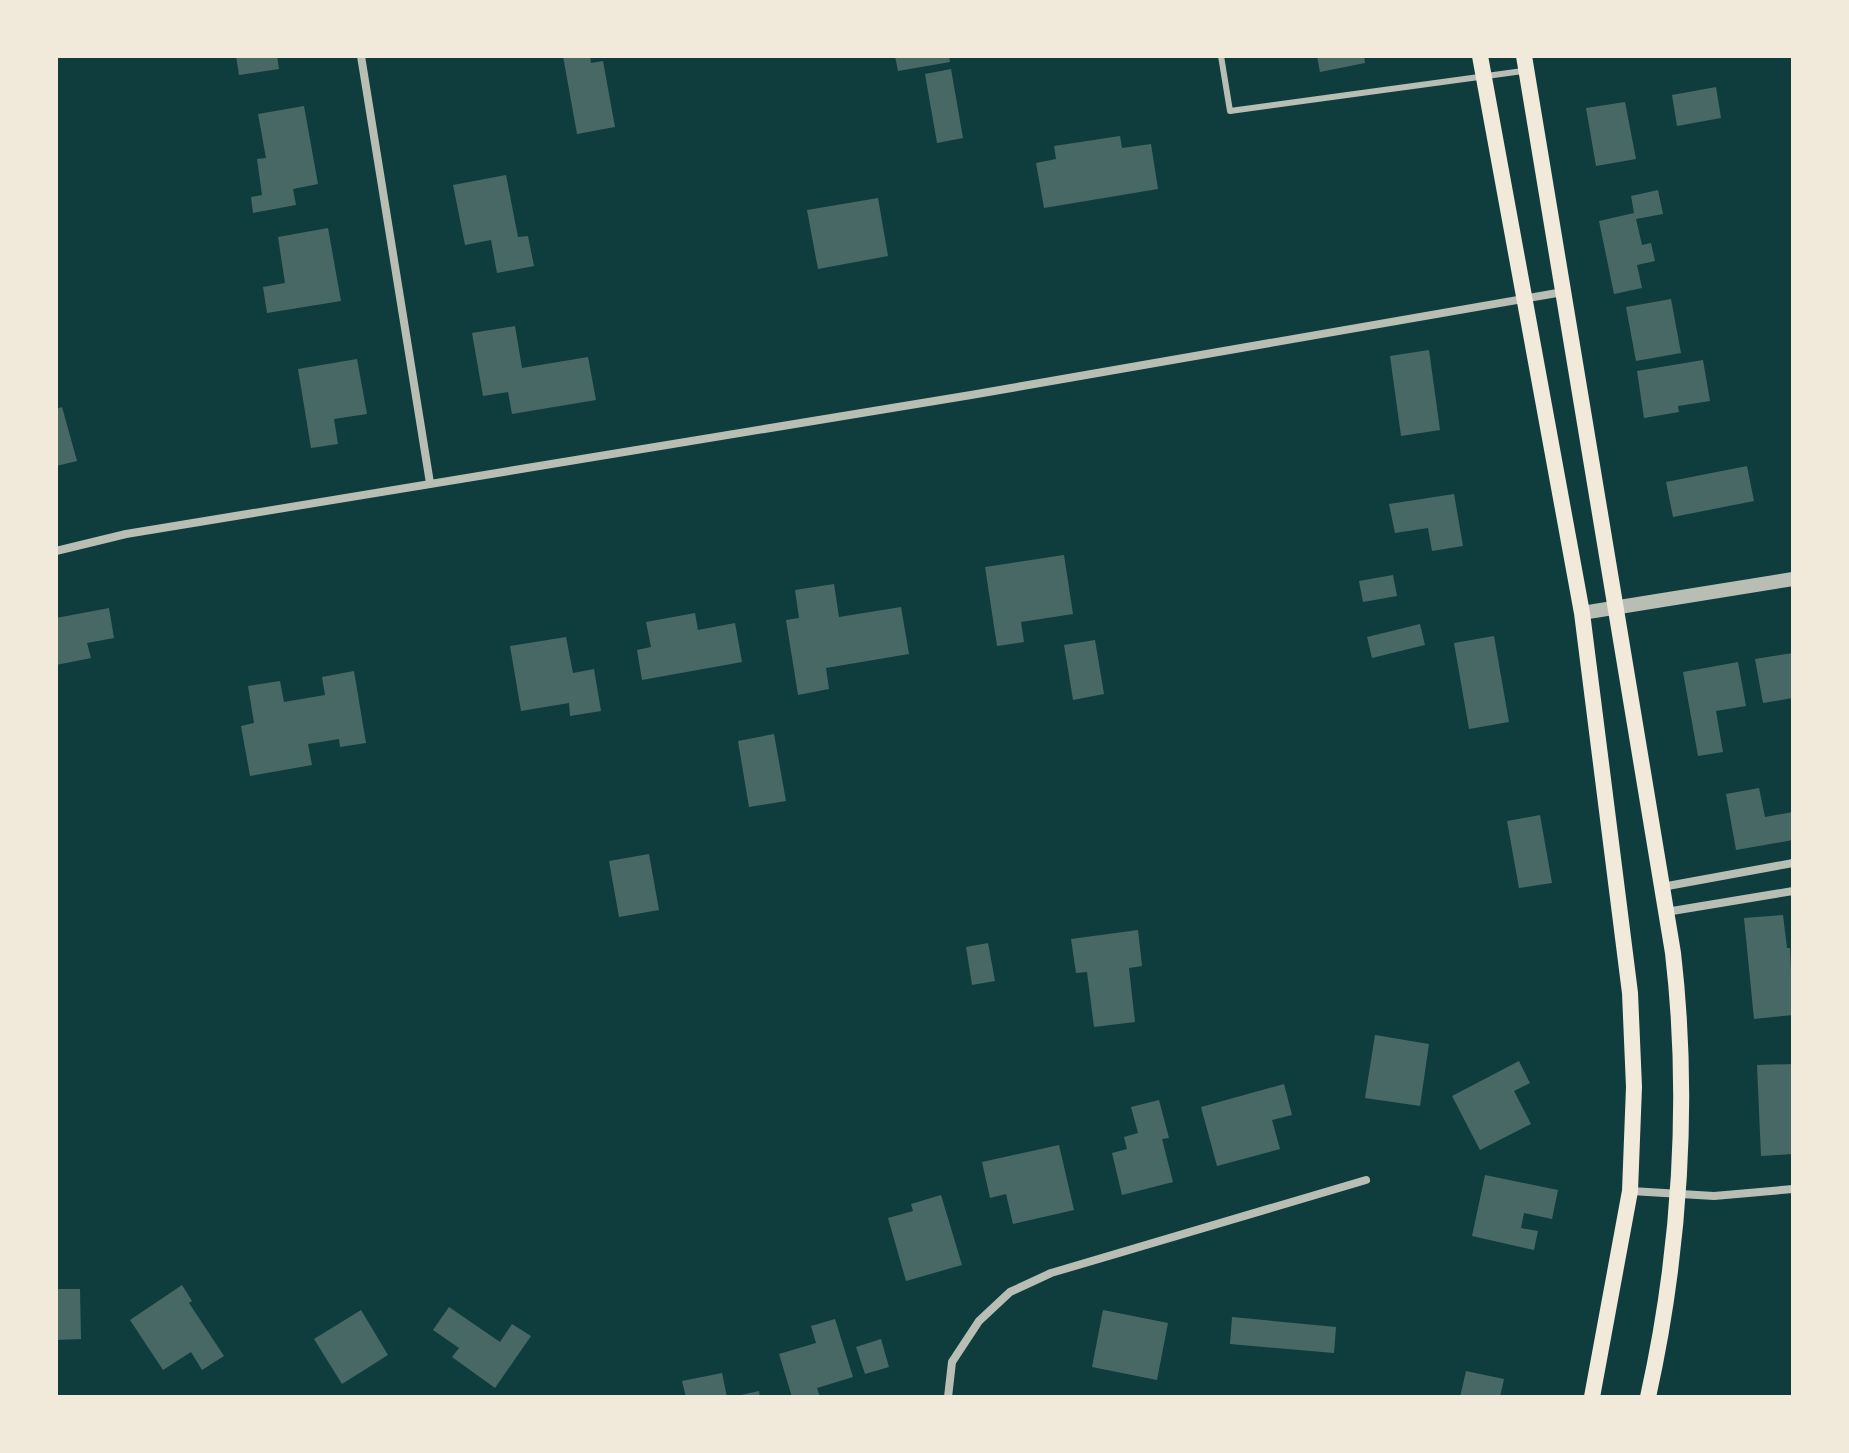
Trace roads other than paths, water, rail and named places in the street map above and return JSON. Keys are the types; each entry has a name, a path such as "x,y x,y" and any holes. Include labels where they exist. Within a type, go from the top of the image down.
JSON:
{"main road":[{"path":"1480,56 1582,613 1630,993 1634,1087 1630,1191 1592,1397"},
{"path":"1526,63 1680,1011 1678,1194 1659,1349 1648,1397"}],"street":[{"path":"361,56 430,483"},
{"path":"56,551 126,534 971,395 1563,292"},
{"path":"1582,613 1793,579"},
{"path":"1662,887 1793,863"},
{"path":"1666,912 1793,891"},
{"path":"948,1397 952,1362 979,1321 1010,1292 1051,1273 1366,1180"},
{"path":"1630,1191 1714,1196 1793,1189"}],"lane":[{"path":"1221,56 1230,111 1483,76 1526,63"}]}
